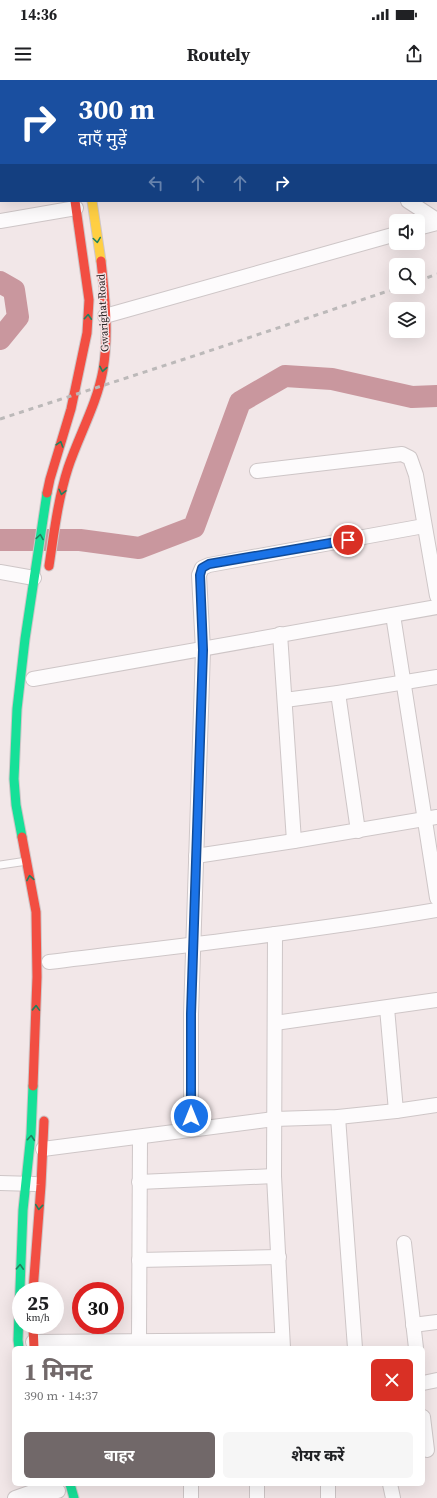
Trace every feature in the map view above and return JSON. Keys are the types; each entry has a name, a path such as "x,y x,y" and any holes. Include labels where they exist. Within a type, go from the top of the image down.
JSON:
{"street":[{"name":"Gwarighat Road","path":"48,570 57,515 72,456 100,384 105,356 104,295 92,202"},
{"path":"409,202 437,221"},
{"path":"0,220 76,205 89,300 86,333 71,408 50,479 44,509 17,709 14,779 16,805 36,912 37,977 31,1134 23,1210 19,1281 19,1346"},
{"path":"425,225 437,221"},
{"path":"105,316 389,236"},
{"path":"258,471 402,454 410,458 416,475 437,596"},
{"path":"191,1130 191,1014 203,650 200,575 202,568 209,564 424,526"},
{"path":"0,572 35,571"},
{"path":"33,679 203,650 280,634 437,606"},
{"path":"393,615 404,683 431,818 437,898"},
{"path":"280,634 294,841"},
{"path":"285,700 437,677"},
{"path":"338,693 358,831"},
{"path":"196,856 431,818"},
{"path":"49,962 380,920 437,910"},
{"path":"33,1334 33,1345 139,1341 282,1344 274,1176 275,934"},
{"path":"275,1023 437,1000"},
{"path":"387,1008 396,1111"},
{"path":"43,1149 274,1119 338,1117 396,1111 437,1104"},
{"path":"34,1282 43,1149 44,1109"},
{"path":"338,1117 355,1346"},
{"path":"139,1341 140,1137"},
{"path":"140,1182 274,1176"},
{"path":"0,1183 41,1185"},
{"path":"404,1242 416,1346"},
{"path":"139,1260 279,1257"},
{"path":"413,1325 437,1322"},
{"path":"425,1382 437,1380"},
{"path":"425,1439 426,1450"},
{"path":"191,1486 191,1498"},
{"path":"257,1486 257,1498"},
{"path":"328,1486 328,1498"},
{"path":"390,1486 393,1498"},
{"path":"15,1498 32,1492 61,1489 74,1498"}],"lane":[{"path":"0,865 27,861"}],"waterway":[{"path":"0,282 14,290 18,317 0,339"},
{"path":"0,540 80,540 139,548 194,527 240,402 285,376 332,379 412,397 437,396"}],"railway":[{"path":"425,278 437,274"},
{"path":"0,419 389,291"}],"traffic: fast":[{"path":"22,837 16,805 14,779 17,709 25,639 47,493"},
{"path":"19,1346 23,1210 31,1134 33,1086"},
{"path":"71,1486 74,1498"}],"traffic: slow":[{"path":"92,202 101,261"}],"traffic: jam":[{"path":"47,493 71,409 87,333 89,300 75,202"},
{"path":"49,566 57,516 68,468 97,395 103,370 106,330 101,261"},
{"path":"22,837 36,912 37,977 33,1086"},
{"path":"34,1282 44,1121"},
{"path":"33,1334 34,1346"}],"route":[{"path":"191,1116 191,1014 203,650 200,575 202,568 209,564 348,540"}]}
